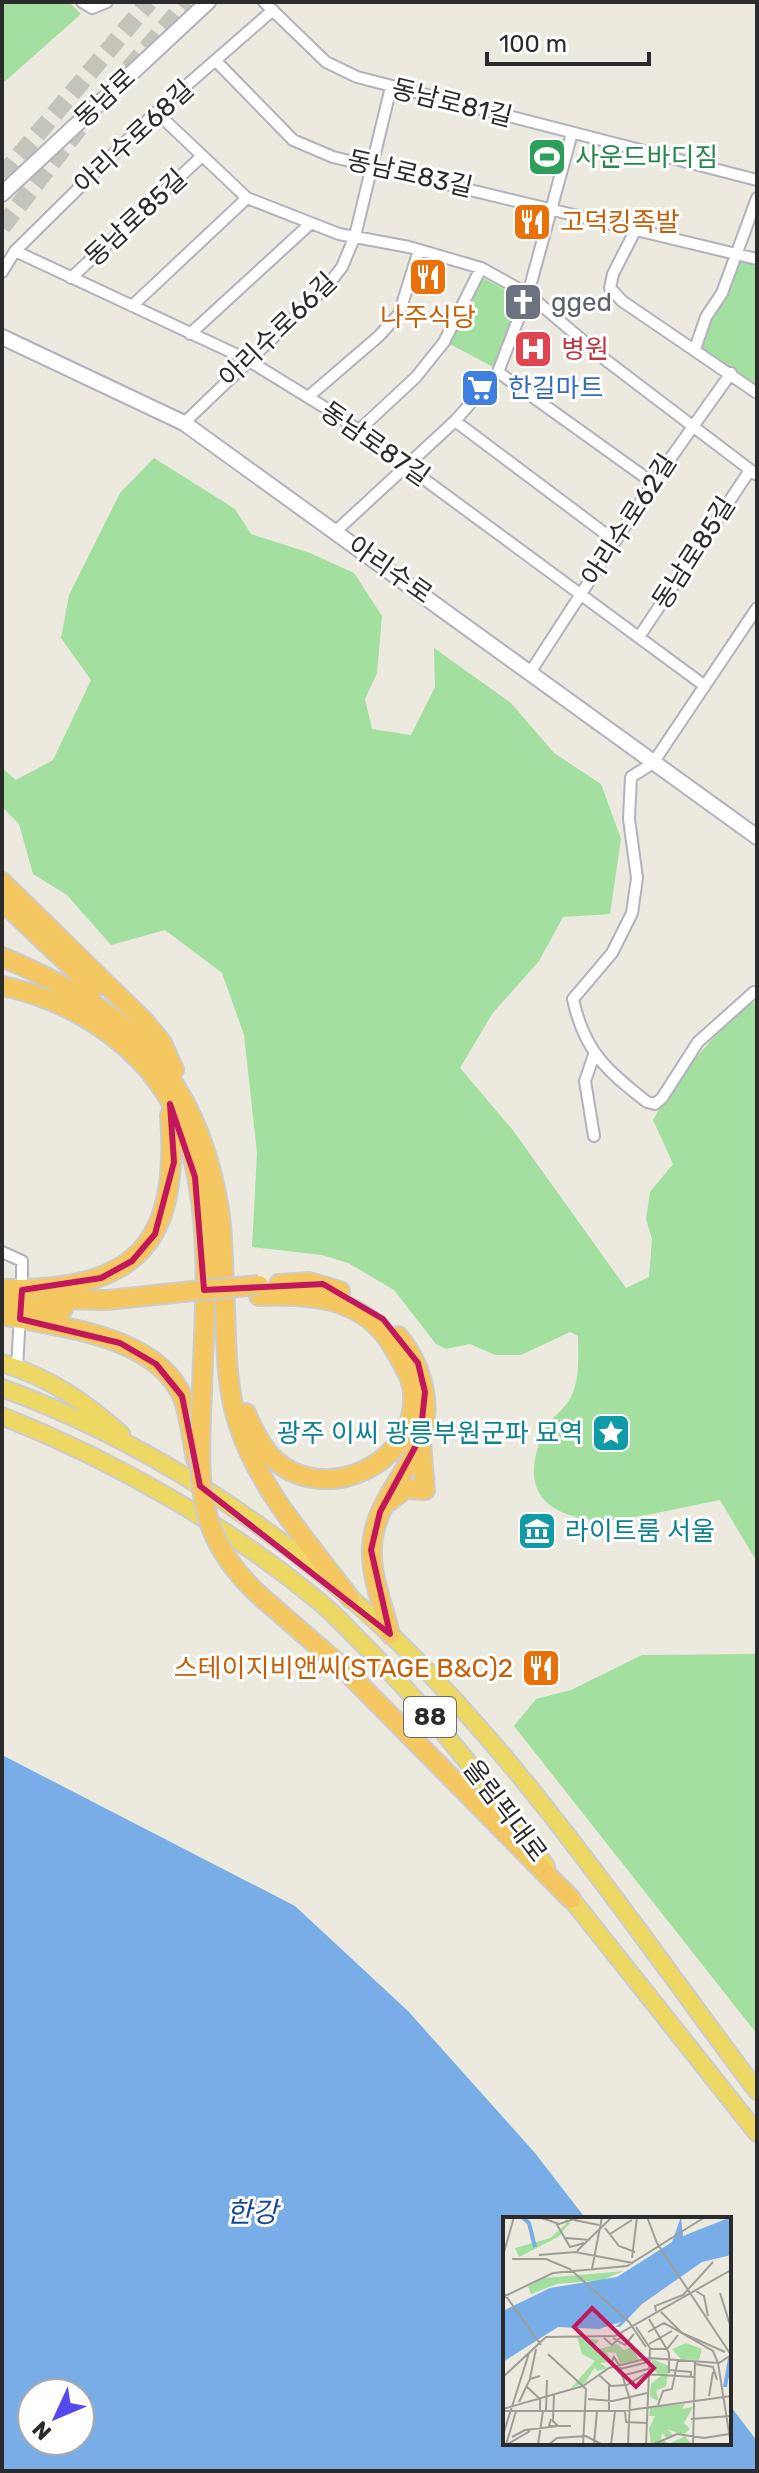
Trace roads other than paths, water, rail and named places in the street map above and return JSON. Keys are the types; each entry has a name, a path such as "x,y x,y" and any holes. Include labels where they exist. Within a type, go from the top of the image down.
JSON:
{"highway":[{"path":"2,882 145,1022 170,1058 204,1233 199,1471"},
{"path":"2,901 95,989 147,1046 202,1141 219,1211 230,1371 238,1424 253,1461 280,1508 350,1598"},
{"path":"2,957 79,996 147,1046"},
{"path":"2,1290 70,1287 101,1278 132,1261 155,1234 168,1198 174,1162 176,1099 114,1036 83,1014 3,986"},
{"path":"2,1304 62,1309 259,1291 309,1282 323,1284 360,1301 383,1319 418,1363 425,1392 420,1438 425,1490 405,1489 379,1515"},
{"path":"2,1290 31,1297 107,1300 193,1297"},
{"path":"230,1371 253,1430 269,1455 286,1469 305,1477 324,1481 352,1477 377,1464 396,1446 407,1426 413,1405 411,1384 391,1343 377,1327 340,1302 322,1296 259,1291"},
{"path":"2,1315 120,1343 156,1364 182,1396 205,1513 215,1539 247,1586 342,1667 571,1899"},
{"path":"10,1366 46,1379 86,1402 134,1446"},
{"name":"올림픽대로","path":"2,1388 134,1446 214,1494 350,1598 390,1634 503,1756 757,2091"},
{"name":"올림픽대로","path":"2,1416 126,1474 226,1533 322,1603 404,1686 476,1769 571,1899 757,2133"},
{"path":"390,1634 371,1565 379,1515 420,1438"}],"main road":[{"name":"동남로","path":"2,194 208,2"},
{"name":"아리수로","path":"2,337 184,423 757,837"}],"street":[{"path":"82,2 92,8 107,2"},
{"name":"동남로81길","path":"264,2 326,62 357,77 757,180"},
{"name":"아리수로68길","path":"2,272 15,251 156,112 273,10"},
{"name":"동남로83길","path":"216,61 293,140 333,157 757,259"},
{"name":"아리수로66길","path":"184,423 246,359 328,285 342,267 355,236 391,87"},
{"name":"동남로85길","path":"156,112 247,198 310,224 481,268 528,294 690,426 753,473 639,637"},
{"path":"336,531 455,421 498,372 528,294 572,133"},
{"name":"동남로85길","path":"71,278 201,157"},
{"path":"132,306 247,198"},
{"path":"695,349 757,198"},
{"path":"190,334 310,224"},
{"path":"636,229 613,274 610,288 622,301 757,393"},
{"path":"308,397 379,336 399,314 419,250"},
{"name":"동남로87길","path":"15,251 246,359 308,397 705,686"},
{"path":"358,431 416,377 444,342 481,268"},
{"path":"498,372 653,483"},
{"name":"아리수로62길","path":"531,671 690,426 731,373"},
{"path":"455,421 615,541"},
{"path":"754,992 698,1042 655,1104 647,1102 618,1079 594,1055 577,1019 573,999 612,953 632,913 637,878 629,819 631,777 653,763 757,608"},
{"path":"594,1055 585,1081 594,1136"},
{"path":"2,1252 22,1261 10,1366"}],"water":[{"name":"한강","path":"2,1755 295,1906 408,2011 535,2153 584,2217 503,2217 503,2445 731,2445 731,2407 757,2441 757,2471 2,2471"}],"tunnel":[{"path":"2,176 149,2"},
{"path":"129,69 187,2"},
{"path":"2,227 79,128"}],"place":[{"name":"사운드바디짐","path":"547,157"},
{"name":"고덕킹족발","path":"532,222"},
{"name":"나주식당","path":"428,277"},
{"name":"gged","path":"523,302"},
{"name":"병원","path":"533,349"},
{"name":"한길마트","path":"480,388"},
{"name":"광주 이씨 광릉부원군파 묘역","path":"611,1433"},
{"name":"라이트룸 서울","path":"537,1531"},
{"name":"스테이지비앤씨(STAGE B&C)2","path":"541,1668"}]}
